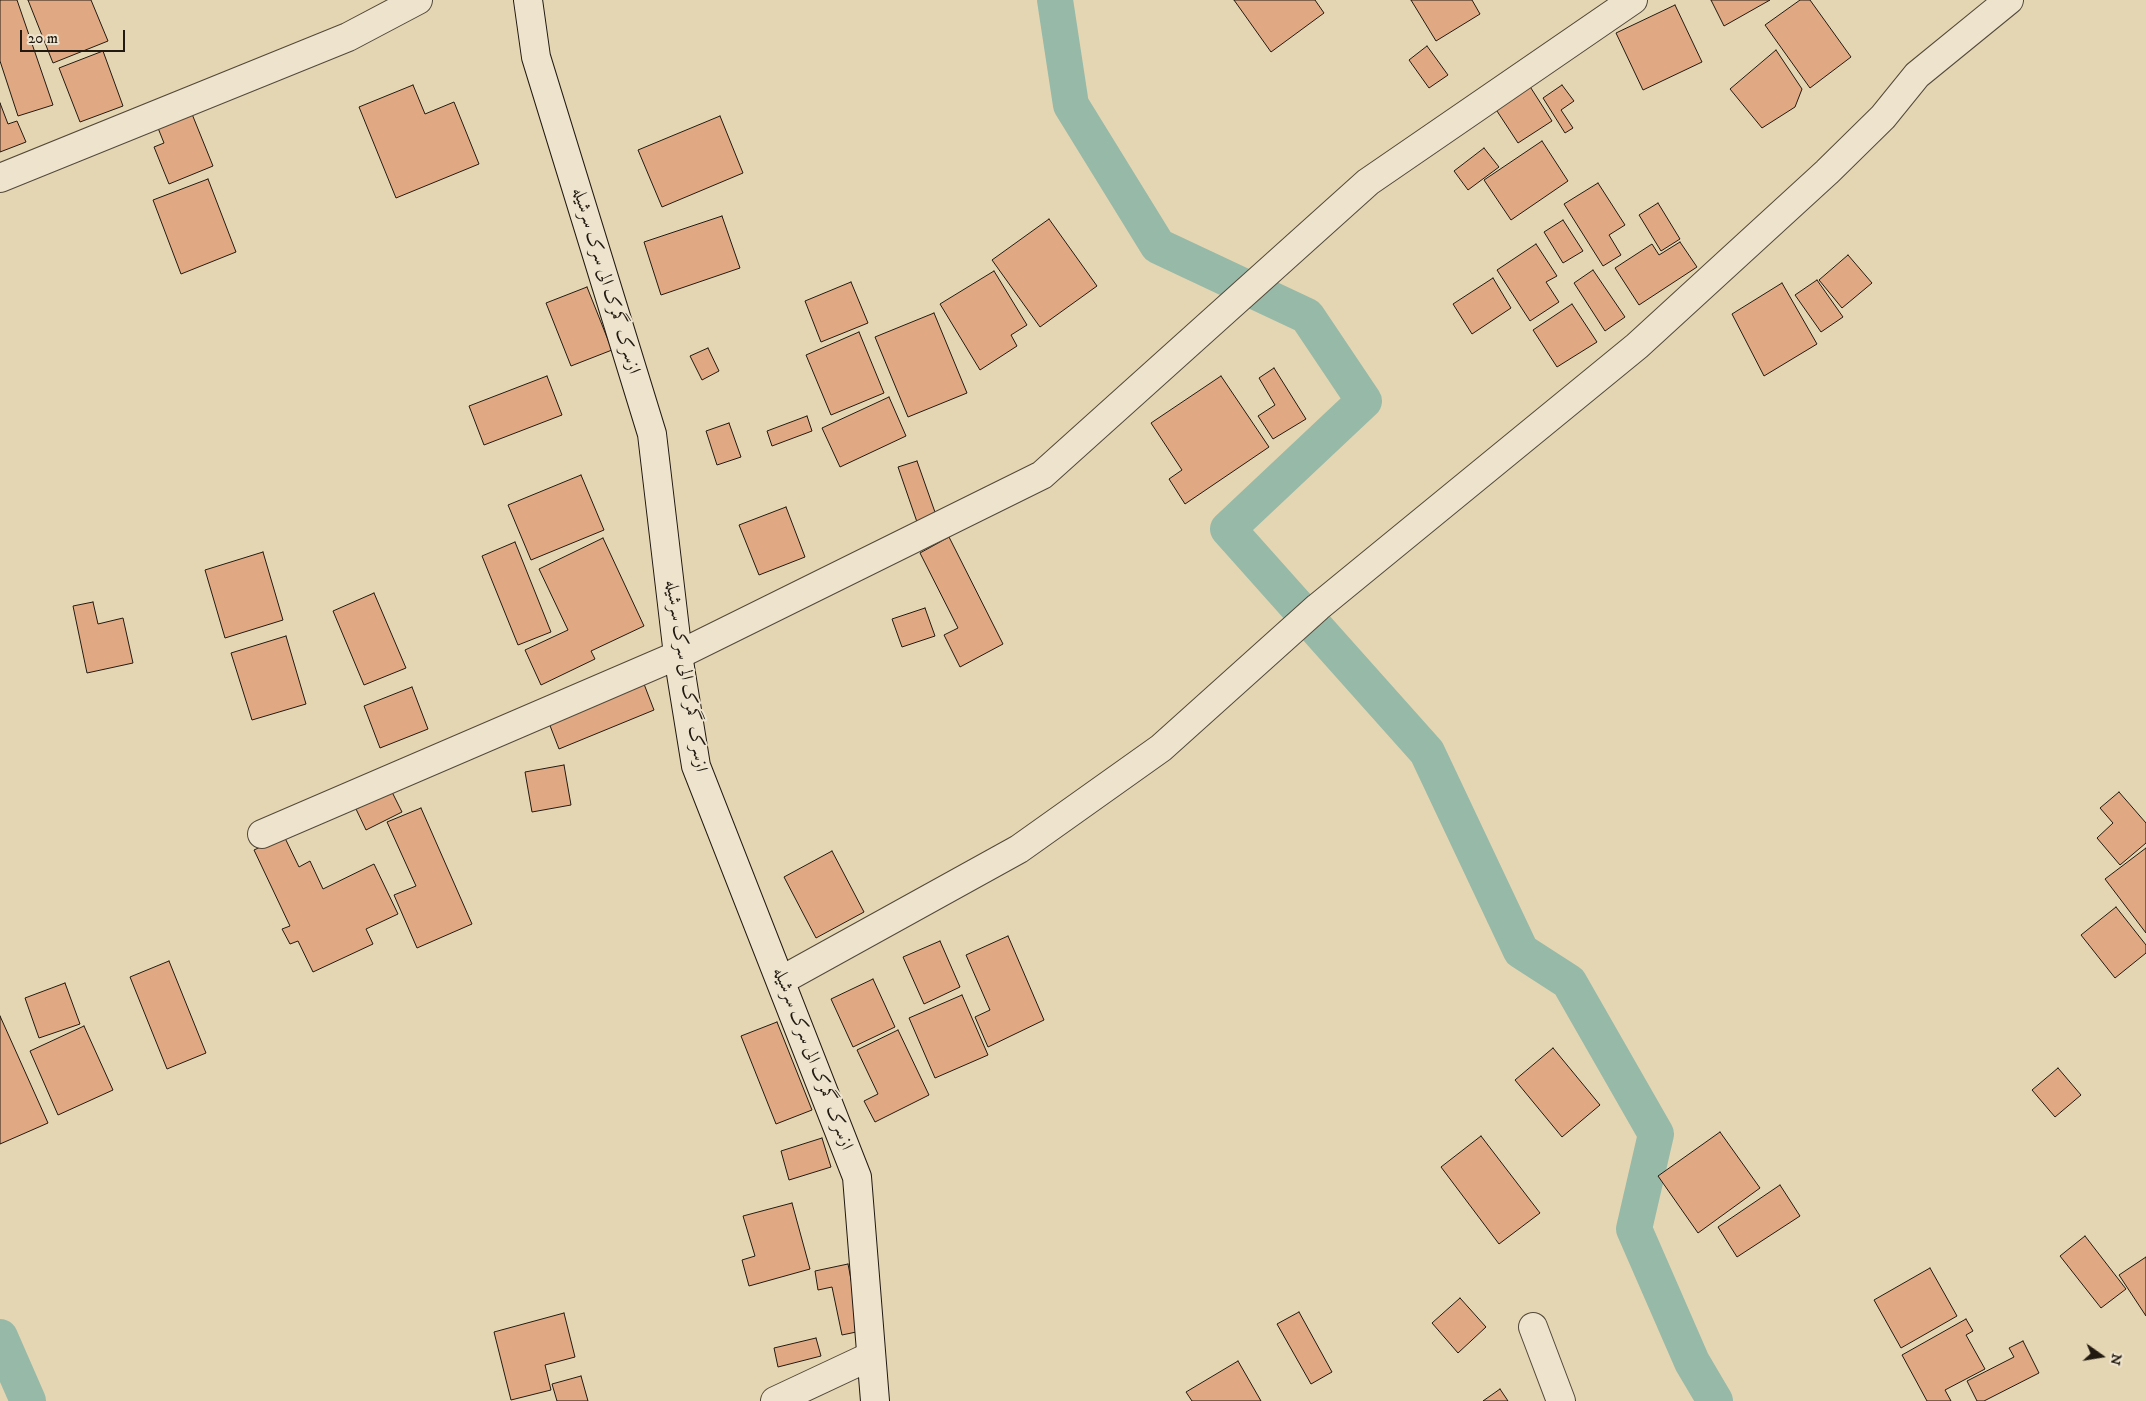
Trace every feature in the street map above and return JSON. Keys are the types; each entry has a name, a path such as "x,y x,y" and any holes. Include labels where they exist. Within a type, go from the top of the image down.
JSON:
{"street":[{"path":"0,178 348,37 418,0"},
{"name":"ازسرک گمرک الی سرک سرشیله","path":"528,0 536,57 652,434 678,655 696,766 782,980 857,1177 875,1401"},
{"path":"262,834 678,655 1042,475 1368,182 1633,0"},
{"path":"782,980 1019,849 1160,748 1309,615 1637,346 1827,172 1884,117 1917,75 2009,0"},
{"path":"1533,1327 1561,1401"},
{"path":"775,1401 871,1356"}],"building":[{"path":"0,0 17,0 53,105 18,116 0,61"},
{"path":"28,0 91,0 108,41 53,63"},
{"path":"1234,0 1315,0 1324,13 1271,52"},
{"path":"1411,0 1472,0 1480,14 1436,41"},
{"path":"1711,0 1770,0 1724,26"},
{"path":"1800,0 1810,0 1851,57 1810,88 1765,25"},
{"path":"1675,5 1702,62 1643,90 1616,33"},
{"path":"1427,46 1448,75 1429,88 1409,60"},
{"path":"1776,50 1802,89 1795,107 1762,128 1730,89"},
{"path":"103,51 123,106 80,122 59,68"},
{"path":"413,85 425,114 454,102 479,164 396,198 359,107"},
{"path":"1529,85 1552,121 1518,143 1495,108"},
{"path":"1562,85 1574,101 1561,110 1573,128 1565,133 1543,98"},
{"path":"0,103 8,124 17,121 26,142 0,152"},
{"path":"192,114 213,166 169,184 154,147 164,143 158,128"},
{"path":"720,116 743,173 662,207 638,150"},
{"path":"1542,141 1568,181 1511,220 1484,180"},
{"path":"1484,148 1499,167 1468,190 1454,171"},
{"path":"208,179 236,252 181,274 153,200"},
{"path":"1598,183 1625,225 1609,235 1621,255 1603,266 1564,204"},
{"path":"1658,203 1680,239 1661,251 1639,215"},
{"path":"722,216 740,268 661,295 644,242"},
{"path":"1049,219 1097,286 1040,327 992,260"},
{"path":"1563,220 1583,251 1563,263 1544,232"},
{"path":"1680,242 1697,267 1639,305 1615,268 1652,244 1659,255"},
{"path":"1536,244 1557,276 1546,282 1559,302 1530,321 1497,270"},
{"path":"1848,255 1872,283 1842,308 1819,280"},
{"path":"1593,270 1625,317 1605,331 1574,283"},
{"path":"994,271 1027,325 1011,335 1017,346 980,370 940,304"},
{"path":"1493,278 1511,308 1472,334 1453,304"},
{"path":"1817,280 1843,317 1821,332 1795,295"},
{"path":"851,282 868,323 821,342 805,301"},
{"path":"1782,283 1817,344 1764,376 1732,314"},
{"path":"587,287 612,350 571,366 546,303"},
{"path":"1572,304 1597,342 1557,367 1533,330"},
{"path":"934,313 967,393 908,417 875,337"},
{"path":"859,332 884,393 831,415 806,355"},
{"path":"708,348 719,371 702,380 690,356"},
{"path":"1274,368 1306,419 1273,439 1258,416 1275,405 1259,378"},
{"path":"547,376 562,415 484,445 469,406"},
{"path":"1221,376 1269,447 1185,504 1169,479 1182,470 1151,423"},
{"path":"889,397 906,436 840,467 822,428"},
{"path":"807,416 812,431 772,446 767,431"},
{"path":"729,423 741,457 717,465 706,431"},
{"path":"917,461 936,515 917,522 898,467"},
{"path":"581,475 604,530 531,560 508,505"},
{"path":"786,507 805,557 759,575 739,525"},
{"path":"949,537 1003,644 960,667 944,635 958,628 920,553"},
{"path":"603,538 644,626 591,651 595,659 541,685 525,650 568,630 539,569"},
{"path":"515,542 551,632 518,645 482,556"},
{"path":"263,552 283,620 225,638 205,570"},
{"path":"374,593 406,668 364,685 333,611"},
{"path":"93,602 98,624 123,618 133,663 87,673 73,606"},
{"path":"925,608 935,636 902,647 892,619"},
{"path":"286,636 306,704 252,720 231,653"},
{"path":"644,684 654,710 559,749 549,723"},
{"path":"412,687 428,729 380,748 364,706"},
{"path":"564,765 571,805 532,812 525,772"},
{"path":"392,792 402,812 366,830 356,809"},
{"path":"2119,792 2146,823 2146,843 2120,865 2097,838 2113,823 2100,808"},
{"path":"421,808 472,924 417,948 394,895 416,886 387,822"},
{"path":"284,836 299,867 310,861 323,889 374,864 398,914 366,929 373,944 313,972 298,941 290,944 282,929 290,926 254,850"},
{"path":"2146,848 2146,933 2105,879"},
{"path":"832,851 864,912 816,938 784,877"},
{"path":"2116,907 2146,945 2146,953 2115,978 2081,935"},
{"path":"1008,936 1044,1020 988,1047 975,1017 990,1010 966,955"},
{"path":"940,941 960,987 924,1004 903,957"},
{"path":"169,961 206,1053 167,1069 130,977"},
{"path":"873,979 895,1027 853,1047 831,999"},
{"path":"65,983 80,1024 39,1038 25,998"},
{"path":"962,995 988,1055 935,1078 909,1018"},
{"path":"0,1016 48,1123 0,1144"},
{"path":"777,1022 812,1110 776,1124 741,1036"},
{"path":"84,1026 113,1090 58,1115 30,1051"},
{"path":"898,1030 929,1095 875,1122 864,1101 878,1094 857,1050"},
{"path":"1553,1048 1600,1105 1562,1137 1515,1080"},
{"path":"2058,1068 2081,1095 2055,1117 2032,1090"},
{"path":"1720,1132 1760,1188 1698,1233 1658,1176"},
{"path":"1481,1136 1540,1213 1499,1244 1441,1167"},
{"path":"822,1138 831,1167 789,1180 781,1151"},
{"path":"1780,1185 1800,1216 1737,1257 1718,1227"},
{"path":"792,1203 810,1269 749,1286 742,1260 755,1256 743,1216"},
{"path":"2085,1236 2126,1289 2101,1308 2060,1256"},
{"path":"2146,1257 2146,1316 2119,1275"},
{"path":"848,1264 861,1331 842,1335 832,1287 818,1290 815,1271"},
{"path":"1930,1268 1957,1316 1901,1348 1874,1300"},
{"path":"1460,1298 1486,1327 1458,1353 1432,1323"},
{"path":"1299,1312 1332,1372 1311,1384 1277,1324"},
{"path":"564,1313 575,1357 545,1365 551,1390 511,1400 494,1332"},
{"path":"1966,1319 1973,1331 1966,1335 1985,1369 1945,1390 1951,1401 1927,1401 1902,1355"},
{"path":"816,1338 821,1356 778,1367 774,1348"},
{"path":"2023,1341 2039,1373 1984,1401 1977,1401 1967,1381 2014,1357 2009,1348"},
{"path":"1238,1361 1261,1401 1192,1401 1186,1392"},
{"path":"581,1376 588,1401 557,1401 552,1384"},
{"path":"1500,1389 1508,1401 1483,1401"}],"waterway":[{"path":"1055,0 1071,105 1158,246 1307,316 1364,401 1228,529 1427,752 1521,951 1569,982 1656,1134 1634,1229 1692,1362 1715,1401"},
{"path":"0,1337 28,1401"}]}
